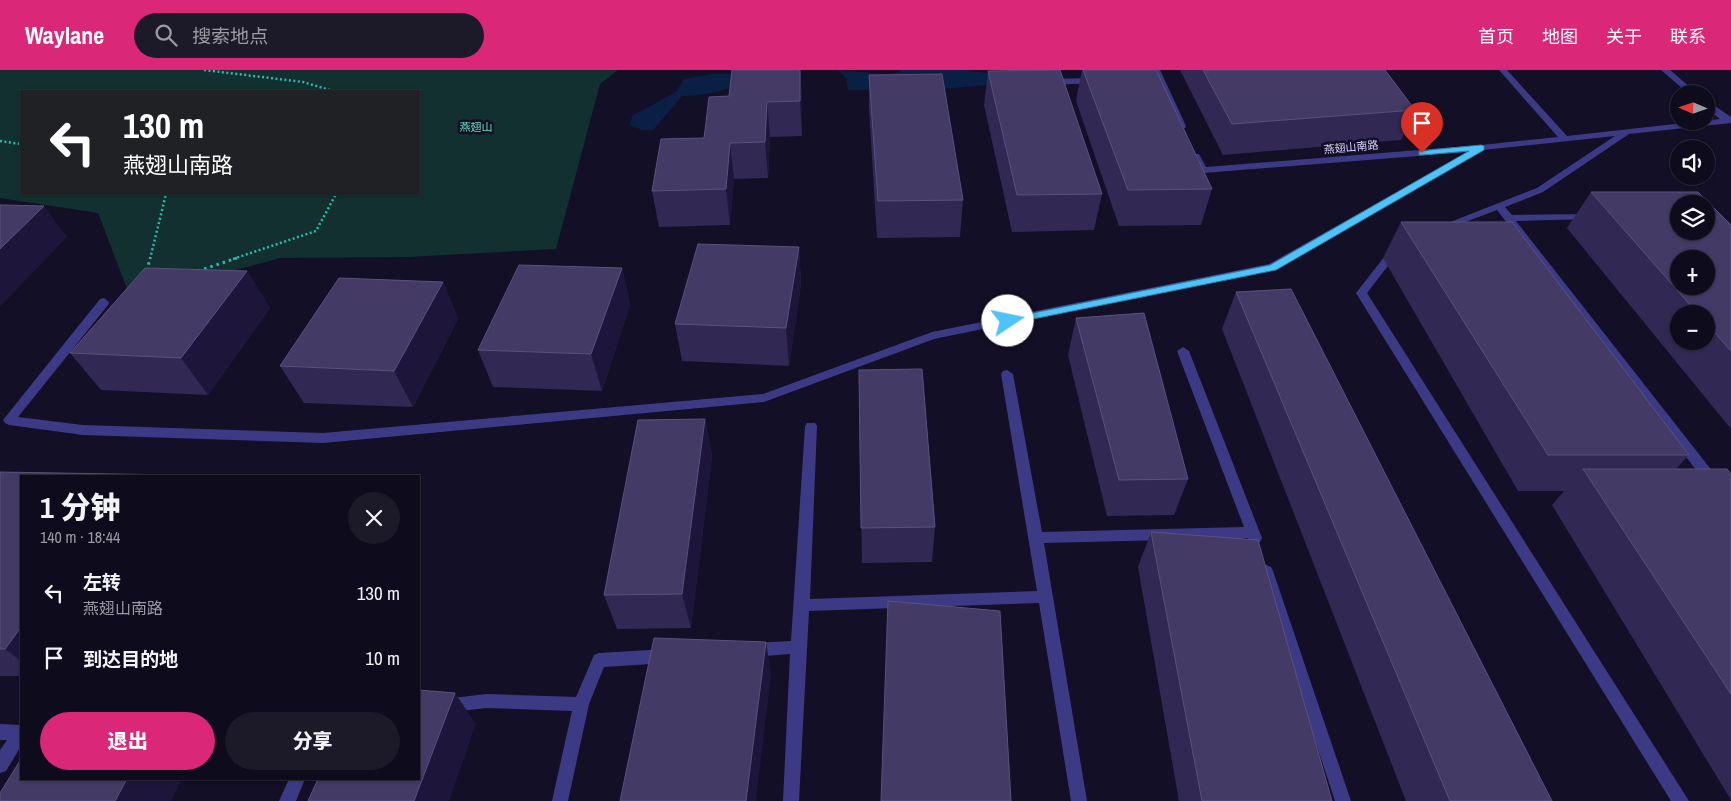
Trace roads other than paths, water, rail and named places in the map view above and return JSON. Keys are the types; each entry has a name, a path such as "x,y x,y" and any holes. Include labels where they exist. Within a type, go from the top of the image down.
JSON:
{"street":[{"name":"燕翅山南路","path":"1156,70 1156,80 1203,170 1481,148 1729,120"},
{"path":"1503,70 1564,138"},
{"path":"1665,70 1683,85"},
{"path":"1038,82 1104,81"},
{"path":"1715,110 1729,120"},
{"path":"1427,232 1540,190 1628,131"},
{"path":"104,302 9,420 82,430 323,438 764,398 932,336 1272,268 1481,148"},
{"path":"1499,205 1731,506"},
{"path":"1508,218 1604,216"},
{"path":"1410,239 1400,243 1361,293 1681,801"},
{"path":"1183,351 1253,532 1343,801"},
{"path":"1007,374 1036,538 1078,801"},
{"path":"791,801 811,426"},
{"path":"1036,538 1253,532"},
{"path":"802,605 1045,597"},
{"path":"738,651 798,647"},
{"path":"560,801 581,704 599,660 678,655"},
{"path":"420,709 486,701 581,704"},
{"path":"0,732 20,732"},
{"path":"0,765 20,734"},
{"path":"287,801 297,780"}],"water":[{"path":"838,70 892,75 901,70 967,70 1000,75 988,85 943,89 848,90 846,78"},
{"path":"712,74 733,74 746,80 715,92 682,96 653,130 642,130 630,125 632,116 676,92 684,79"}],"park label":[{"name":"燕翅山","path":"476,127"}]}
